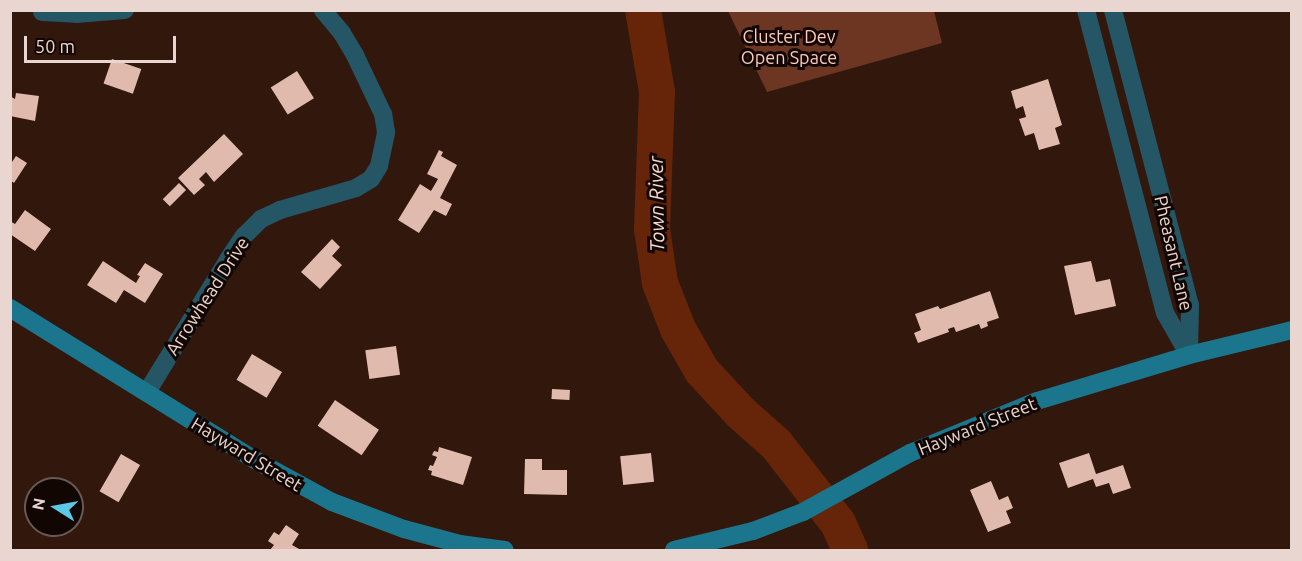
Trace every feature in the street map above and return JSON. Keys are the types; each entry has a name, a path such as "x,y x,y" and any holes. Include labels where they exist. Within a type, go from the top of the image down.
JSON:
{"street":[{"path":"42,12 76,14 125,10"},
{"name":"Arrowhead Drive","path":"147,392 229,258 255,224 280,210 356,188 370,179 379,166 387,132 383,114 355,55 342,33 323,10"},
{"name":"Pheasant Lane","path":"1086,10 1165,313 1189,355"},
{"name":"Pheasant Lane","path":"1113,10 1190,305 1189,355"},
{"path":"1098,58 1124,51"},
{"path":"1115,121 1140,114"},
{"name":"Hayward Street","path":"10,308 255,460 332,502 413,532 506,550"},
{"name":"Hayward Street","path":"674,550 753,531 803,512 910,453 1002,414 1071,389 1189,355 1292,330"}],"green space":[{"name":"Cluster Dev Open Space","path":"728,11 934,11 942,43 767,92"}],"building":[{"path":"112,59 141,69 133,94 104,84"},
{"path":"297,71 314,98 288,115 271,87"},
{"path":"1048,79 1062,125 1055,128 1060,144 1039,150 1034,133 1025,136 1019,119 1026,117 1023,106 1016,109 1011,91"},
{"path":"16,93 39,96 35,121 10,116 10,96 15,99"},
{"path":"224,134 243,154 214,182 206,172 199,179 205,185 194,195 178,178"},
{"path":"439,150 443,152 441,156 457,165 440,198 452,204 446,216 434,210 419,233 398,220 420,184 431,191 438,179 427,174"},
{"path":"16,156 27,163 14,183 10,180 10,165"},
{"path":"179,183 186,190 170,206 163,199"},
{"path":"25,210 51,229 35,251 10,234 10,221 15,224"},
{"path":"332,239 340,247 332,256 342,265 320,289 301,272"},
{"path":"103,261 136,283 140,276 137,275 145,263 163,274 145,303 124,290 116,303 87,285"},
{"path":"1091,261 1096,282 1110,279 1116,306 1075,315 1064,266"},
{"path":"990,291 999,318 987,322 988,326 981,329 979,324 956,332 954,327 948,329 949,332 918,343 914,333 921,330 915,314 938,306 940,309"},
{"path":"396,346 400,375 369,379 365,350"},
{"path":"252,354 282,372 267,398 237,380"},
{"path":"552,389 570,390 569,400 551,399"},
{"path":"335,400 379,430 362,455 318,426"},
{"path":"439,447 472,457 463,485 431,475 432,471 428,470 430,465 433,466 437,457 432,455 434,451 438,452"},
{"path":"651,453 654,482 623,485 620,456"},
{"path":"1089,453 1096,474 1123,465 1131,488 1113,494 1109,483 1096,487 1093,479 1068,488 1059,463"},
{"path":"121,454 140,465 119,502 100,491"},
{"path":"525,459 542,459 542,470 567,470 567,495 524,494"},
{"path":"991,481 999,500 1008,496 1013,508 1006,511 1011,523 988,532 970,490"},
{"path":"286,525 299,534 292,545 301,550 270,550 274,545 268,541 274,532 279,535"}],"waterway":[{"name":"Town River","path":"643,10 657,92 652,229 660,283 678,329 702,371 741,413 776,444 838,523 850,550"}]}
